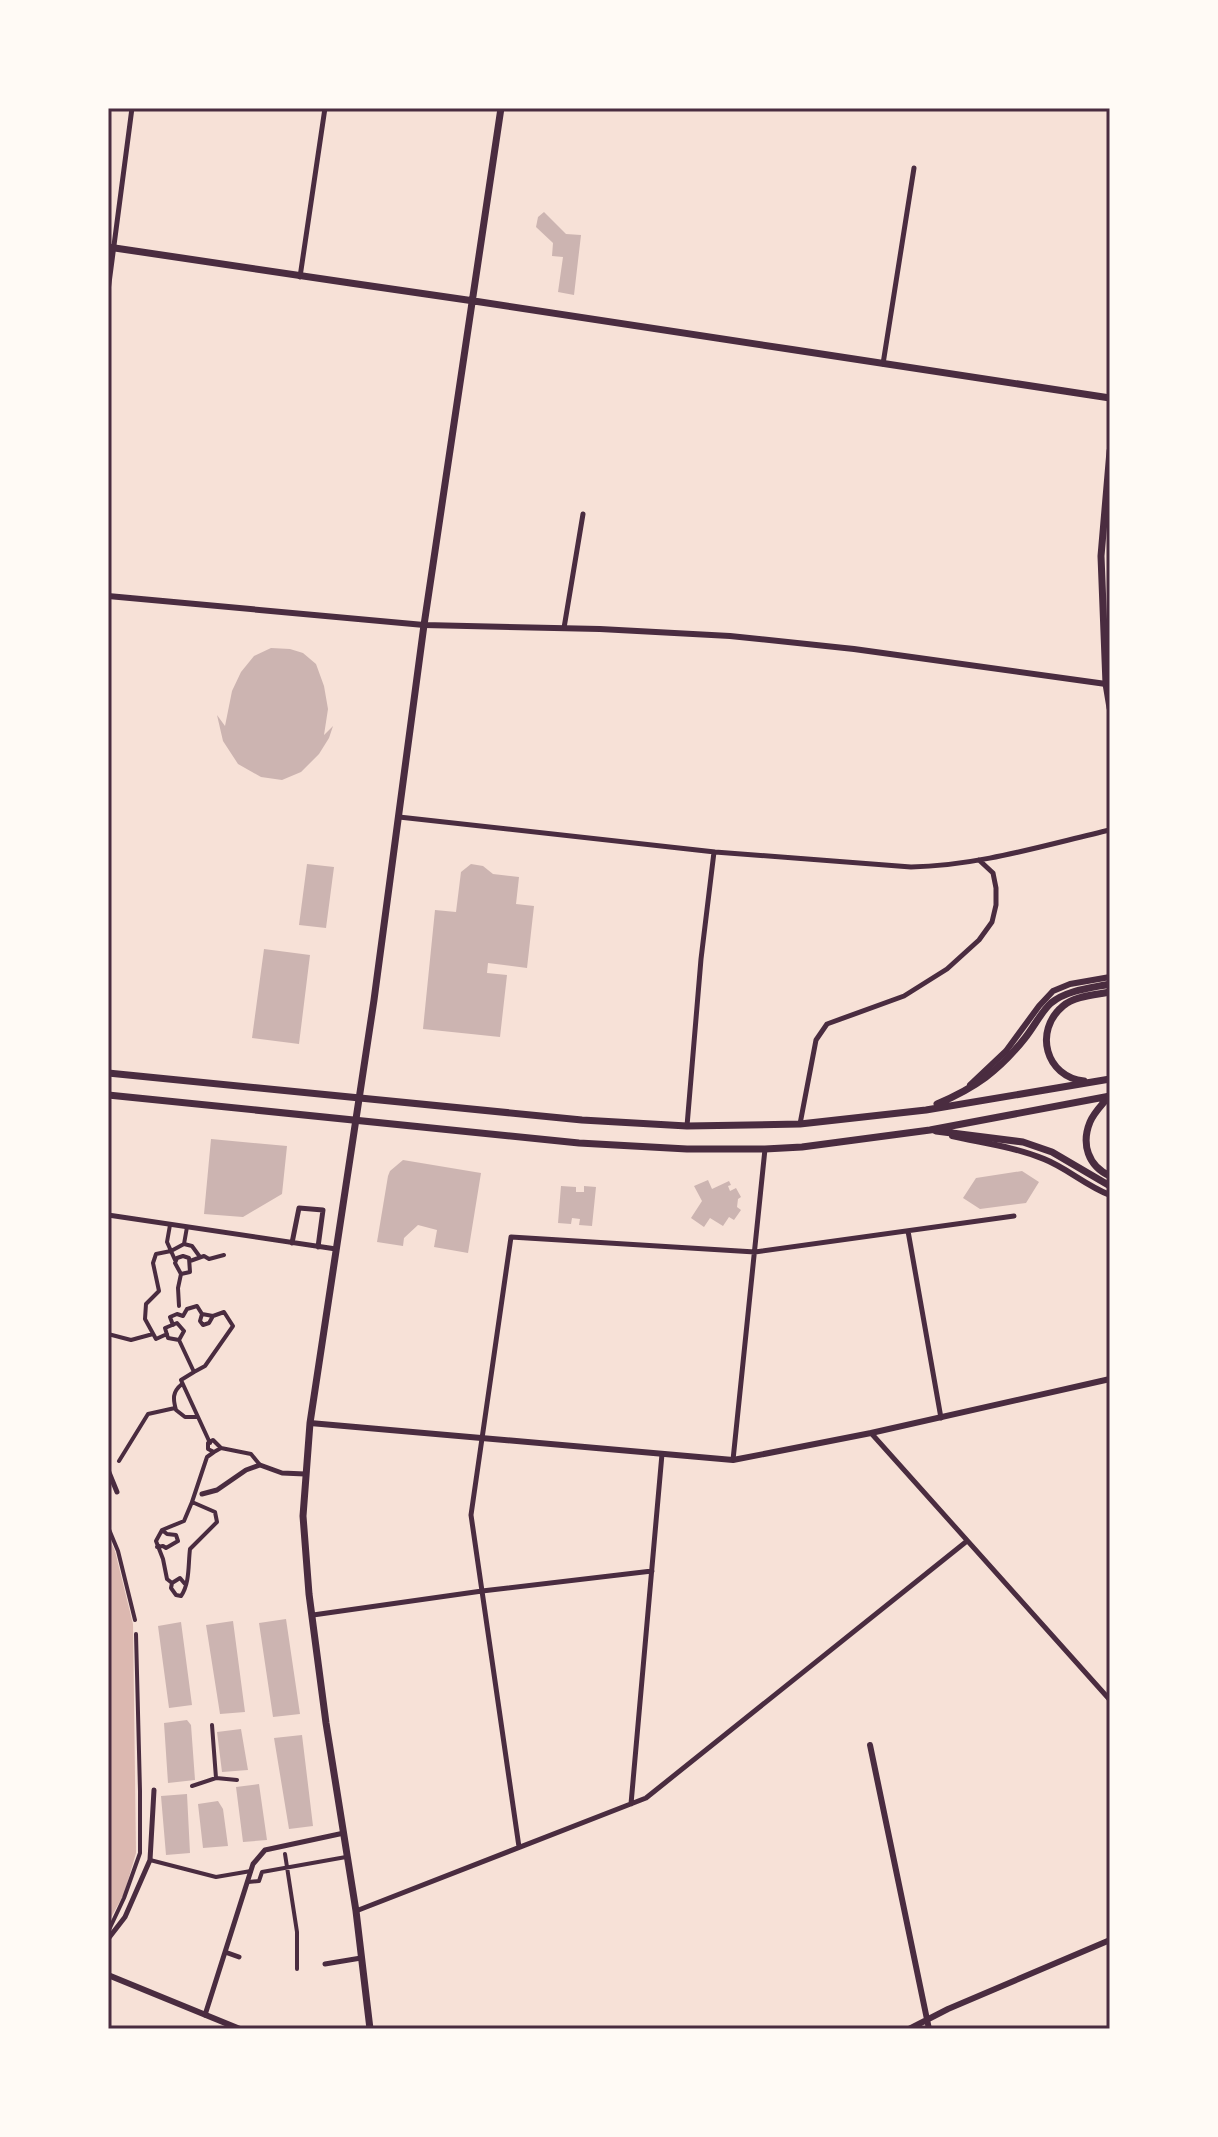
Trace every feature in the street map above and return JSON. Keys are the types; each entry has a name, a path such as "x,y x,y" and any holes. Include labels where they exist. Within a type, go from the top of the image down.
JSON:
{"main road":[{"path":"370,2029 356,1911 318,1665 303,1527 305,1474 424,625 501,108"},
{"path":"112,248 1110,398"},
{"path":"1110,451 1101,556 1106,684 1110,708"},
{"path":"926,1110 993,1073 1023,1042 1052,1003 1072,992 1110,984"},
{"path":"1098,1081 1079,1080 1061,1072 1045,1047 1049,1025 1062,1007 1072,1000 1110,992"},
{"path":"108,1073 582,1120 687,1126 800,1124 926,1110 1110,1079"},
{"path":"108,1095 579,1143 687,1149 802,1147 930,1130 1110,1096"},
{"path":"1110,1096 1090,1121 1086,1146 1094,1165 1110,1176"},
{"path":"930,1130 1023,1142 1052,1152 1110,1186"}],"street":[{"path":"108,291 132,108"},
{"path":"300,277 325,108"},
{"path":"883,365 914,168"},
{"path":"564,628 583,514"},
{"path":"108,596 424,625 730,636 854,649 1106,684"},
{"path":"399,817 715,852 911,867 979,860 1110,830"},
{"path":"687,1126 701,959 715,852"},
{"path":"800,1124 816,1040 827,1024 904,996 947,969 979,940 992,922 996,905 993,873 979,860"},
{"path":"965,1091 1006,1051 1053,991 1070,984 1110,977"},
{"path":"930,1130 1046,1159 1096,1190 1110,1195"},
{"path":"733,1460 765,1149"},
{"path":"292,1243 299,1208 323,1210 318,1247"},
{"path":"108,1215 336,1249"},
{"path":"519,1847 471,1515 511,1237 755,1252 1014,1216"},
{"path":"170,1225 167,1242 176,1261 176,1269 181,1274"},
{"path":"184,1244 187,1227"},
{"path":"908,1231 941,1418"},
{"path":"167,1334 156,1339 145,1319 146,1304 159,1291 153,1263 156,1254 184,1244 192,1246 200,1257"},
{"path":"190,1261 204,1256 209,1259 224,1255"},
{"path":"176,1261 183,1256 189,1258 190,1272 181,1274"},
{"path":"177,1314 181,1274"},
{"path":"179,1306 187,1309 197,1306 202,1314 213,1316 224,1312 233,1326 205,1366 181,1380 210,1443 208,1449 214,1452"},
{"path":"173,1325 170,1317 177,1314 183,1316 187,1309"},
{"path":"202,1314 200,1321 203,1325 209,1323 213,1316"},
{"path":"177,1323 184,1331 179,1340 168,1338 165,1328 177,1323"},
{"path":"108,1334 131,1340 153,1334"},
{"path":"179,1340 194,1372"},
{"path":"310,1423 733,1460 941,1418 1110,1379"},
{"path":"182,1384 173,1396 175,1408 185,1417 197,1417"},
{"path":"119,1461 148,1414 175,1408"},
{"path":"871,1433 1110,1700"},
{"path":"210,1443 213,1440 221,1448 251,1454 260,1465 282,1473 305,1474"},
{"path":"172,1583 167,1579 156,1541 162,1530 184,1521 207,1457 221,1448"},
{"path":"631,1804 662,1454"},
{"path":"202,1494 217,1490 246,1470 260,1465"},
{"path":"108,1470 117,1492"},
{"path":"172,1583 171,1588 176,1595 185,1593 190,1549 217,1522 215,1512 192,1502"},
{"path":"108,1527 118,1551 135,1620"},
{"path":"157,1547 166,1548 178,1541 176,1535 162,1530"},
{"path":"356,1911 646,1798 967,1541"},
{"path":"313,1615 652,1571"},
{"path":"172,1583 180,1578 185,1584"},
{"path":"108,1932 140,1853 136,1634"},
{"path":"212,1725 216,1778"},
{"path":"870,1745 929,2029"},
{"path":"192,1786 216,1778 237,1780"},
{"path":"108,1939 125,1917 150,1860 154,1790"},
{"path":"205,2015 253,1864 265,1850 344,1833"},
{"path":"285,1854 297,1932 297,1969"},
{"path":"248,1882 259,1881 262,1872 347,1857"},
{"path":"150,1860 216,1877 251,1871"},
{"path":"909,2029 948,2009 1110,1940"},
{"path":"225,1952 239,1957"},
{"path":"325,1964 361,1958"},
{"path":"108,1975 240,2029"}],"shaded area":[{"path":"108,1536 115,1551 133,1624 136,1853 124,1894 108,1923"}],"building":[{"path":"544,212 566,234 581,235 574,295 558,292 563,257 552,256 553,243 536,227 538,217"},
{"path":"271,648 303,653 316,664 328,709 324,735 333,726 319,754 301,772 282,780 261,777 238,764 223,741 217,715 225,726 232,691 241,672 254,656"},
{"path":"307,864 334,867 326,928 299,925"},
{"path":"471,864 483,866 493,874 519,877 516,904 534,906 527,968 488,963 487,973 507,975 500,1037 423,1029 435,910 456,912 461,872"},
{"path":"264,949 310,955 299,1044 252,1038"},
{"path":"211,1139 287,1146 282,1194 243,1217 204,1214"},
{"path":"403,1160 481,1173 468,1253 434,1247 437,1230 418,1225 404,1238 403,1246 377,1242 388,1176"},
{"path":"1022,1171 1039,1182 1026,1203 980,1209 963,1198 976,1178"},
{"path":"708,1180 712,1189 729,1181 730,1191 736,1188 741,1197 737,1207 741,1210 734,1220 729,1217 723,1226 710,1218 704,1227 691,1218 702,1201 694,1186"},
{"path":"561,1186 576,1187 576,1192 584,1192 584,1186 596,1187 592,1226 579,1225 580,1219 572,1218 571,1224 558,1223"},
{"path":"286,1619 300,1714 273,1717 259,1623"},
{"path":"233,1621 245,1712 220,1714 206,1625"},
{"path":"181,1622 192,1705 169,1708 158,1626"},
{"path":"187,1720 191,1725 195,1780 168,1783 164,1723"},
{"path":"241,1729 248,1770 222,1772 217,1732"},
{"path":"302,1735 313,1826 289,1829 274,1738"},
{"path":"259,1784 267,1840 243,1842 236,1787"},
{"path":"187,1794 190,1853 166,1855 161,1796"},
{"path":"218,1801 223,1809 228,1846 203,1848 198,1804"}]}
